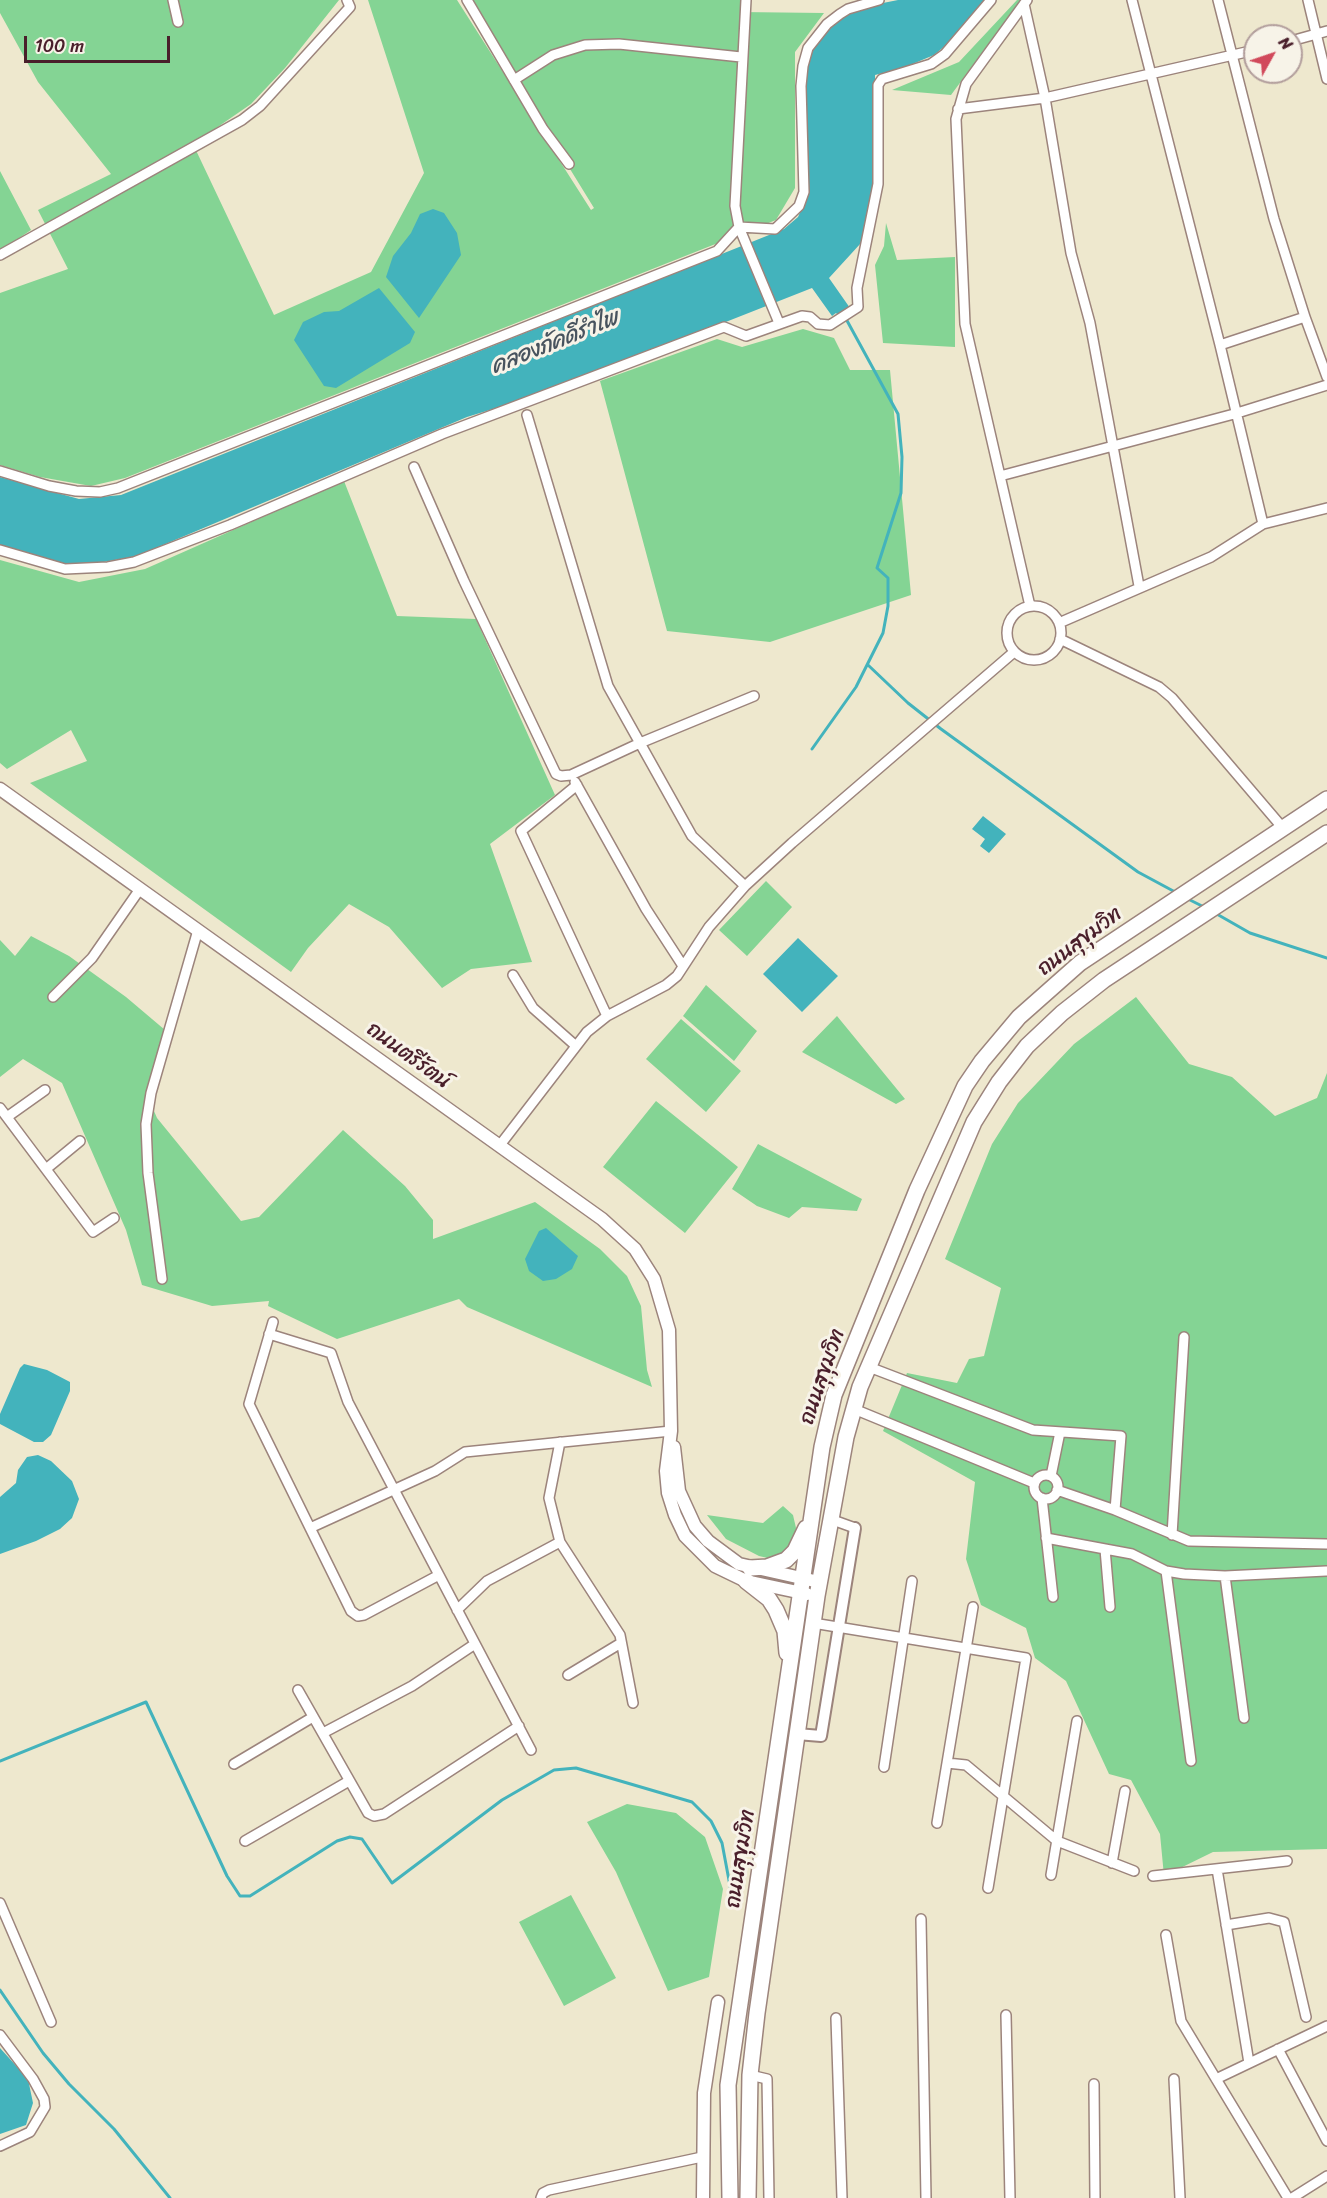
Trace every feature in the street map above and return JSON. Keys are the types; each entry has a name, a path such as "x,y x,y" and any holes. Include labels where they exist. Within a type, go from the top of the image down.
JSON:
{"highway":[{"name":"ถนนสุขุมวิท","path":"748,2198 750,2075 813,1623 810,1587 813,1510 822,1447 834,1395 950,1116 982,1061 1020,1017 1080,963 1327,799"},
{"name":"ถนนสุขุมวิท","path":"730,2198 728,2085 790,1674 810,1587 830,1519 854,1409 869,1366 974,1122 999,1082 1027,1046 1062,1012 1196,919 1327,833"},
{"path":"896,1247 918,1254"},
{"path":"790,1674 781,1619 769,1599 748,1575 786,1560 801,1541 813,1510"}],"main road":[{"name":"ถนนตรีรัตน์","path":"0,789 500,1145 602,1219 635,1249 654,1279 669,1330 671,1431 679,1491 695,1526 722,1554 748,1575 810,1587"},
{"path":"703,2198 704,2093 718,2002"}],"street":[{"path":"173,0 178,22"},
{"path":"0,255 242,120 260,106 350,6 347,0"},
{"path":"467,0 543,129 569,164"},
{"path":"746,0 741,57 735,206 739,226 779,323"},
{"path":"739,226 772,231 781,226 799,206 804,192 802,66 808,48 826,24 840,14 848,9 879,0"},
{"path":"0,550 65,569 108,567 134,562 230,525 442,434 724,327 746,336 779,323 806,316 818,324 830,325 858,307 857,288 878,184 878,85 882,79 931,64 945,54 958,43 991,0"},
{"path":"1132,0 1263,524"},
{"path":"1218,0 1234,55 1274,219 1327,377"},
{"path":"1308,0 1327,79"},
{"path":"1025,2 1045,98 1071,253 1090,323 1139,586"},
{"path":"1025,2 966,84 958,109 965,324 1030,606"},
{"path":"1303,38 1327,32"},
{"path":"514,80 553,55 585,45 619,44 741,57"},
{"path":"958,109 1045,98 1243,53"},
{"path":"0,471 49,486 76,491 100,492 118,489 717,251 739,226"},
{"path":"1220,345 1305,317"},
{"path":"1000,476 1234,414 1327,385"},
{"path":"527,415 608,686 693,836 745,886"},
{"path":"414,467 551,765 559,776 571,775 640,743 754,696"},
{"path":"1059,623 1211,556 1263,524 1327,508"},
{"path":"1030,606 1049,611 1059,623 1060,639 1056,649 1039,660 1030,660 1014,652 1009,643 1008,626 1012,616 1030,606"},
{"path":"1060,639 1159,687 1172,698 1282,827"},
{"path":"500,1145 587,1032 607,1016 666,985 683,966 709,927 745,886 1014,652"},
{"path":"571,775 646,909 683,966"},
{"path":"577,785 521,831 607,1016"},
{"path":"54,997 92,958 141,889"},
{"path":"162,1279 148,1173 146,1124 151,1093 198,930"},
{"path":"513,975 533,1008 576,1046"},
{"path":"7,1117 45,1090"},
{"path":"0,1108 93,1232 114,1218"},
{"path":"46,1168 80,1141"},
{"path":"273,1322 249,1404 351,1611 357,1616 364,1615 439,1575"},
{"path":"269,1334 331,1353 348,1402 531,1750"},
{"path":"1172,1535 1184,1337"},
{"path":"869,1366 1034,1430 1121,1436 1115,1510"},
{"path":"854,1409 1034,1483"},
{"path":"310,1528 435,1471 465,1452 671,1431"},
{"path":"1051,1476 1060,1432"},
{"path":"560,1442 549,1498 561,1542 620,1635 633,1702"},
{"path":"1051,1476 1057,1482 1057,1490 1053,1496 1042,1498 1036,1494 1034,1483 1039,1477 1051,1476"},
{"path":"1057,1490 1115,1510 1172,1535 1204,1543 1327,1544"},
{"path":"1042,1498 1053,1598"},
{"path":"797,1734 820,1736 855,1528 830,1519"},
{"path":"1046,1538 1132,1554 1166,1571 1225,1576 1326,1571"},
{"path":"458,1610 487,1581 561,1542"},
{"path":"1105,1549 1110,1606"},
{"path":"1166,1571 1191,1761"},
{"path":"1225,1576 1244,1718"},
{"path":"884,1767 912,1581"},
{"path":"937,1823 973,1607"},
{"path":"813,1623 1026,1658 988,1888"},
{"path":"568,1675 621,1643"},
{"path":"322,1733 412,1686 476,1644"},
{"path":"298,1690 368,1813 374,1816 384,1814 519,1726"},
{"path":"234,1764 314,1717"},
{"path":"1051,1875 1077,1721"},
{"path":"947,1763 966,1765 1057,1841 1134,1871"},
{"path":"245,1841 349,1781"},
{"path":"1112,1863 1125,1791"},
{"path":"1154,1876 1287,1861"},
{"path":"1217,1869 1249,2063"},
{"path":"0,1903 51,2022"},
{"path":"1226,1925 1269,1918 1284,1922 1306,2017"},
{"path":"921,1919 926,2198"},
{"path":"1166,1935 1181,2021 1290,2198 1327,2176"},
{"path":"1006,2015 1010,2198"},
{"path":"836,2018 842,2198"},
{"path":"1216,2079 1327,2026"},
{"path":"0,2035 33,2079 44,2099 45,2107 30,2132 0,2146"},
{"path":"1278,2049 1327,2142"},
{"path":"750,2075 767,2079 769,2198"},
{"path":"1174,2079 1180,2198"},
{"path":"1094,2084 1095,2198"},
{"path":"541,2198 543,2193 549,2190 702,2157"}],"green space":[{"path":"0,0 339,0 285,68 251,104 193,144 274,315 371,272 424,173 368,0 457,0 591,210 594,208 466,0 742,0 740,12 824,13 795,52 795,188 776,220 125,478 91,486 40,477 0,465 0,293 68,269 38,210 111,174 38,82 0,13"},
{"path":"1017,0 1021,0 951,95 892,90 959,62"},
{"path":"0,171 31,230 0,251"},
{"path":"886,223 897,260 955,257 955,347 883,343 875,265 884,246"},
{"path":"803,329 834,338 850,370 890,370 911,595 770,642 667,631 600,381 717,339 742,347"},
{"path":"344,481 397,616 476,619 555,795 490,844 532,962 471,969 442,988 389,927 349,904 308,948 291,972 30,783 87,761 71,730 7,769 0,763 0,560 79,582 145,569"},
{"path":"766,881 792,907 747,956 719,930"},
{"path":"31,936 69,956 126,997 165,1030 148,1097 157,1118 241,1221 259,1217 343,1130 405,1186 433,1220 433,1239 535,1202 600,1249 627,1276 641,1306 647,1370 652,1387 467,1307 459,1299 337,1339 268,1306 269,1301 212,1306 142,1285 126,1230 62,1083 23,1059 0,1077 0,940 15,956"},
{"path":"706,985 757,1031 734,1061 683,1016"},
{"path":"1136,997 1189,1064 1232,1077 1275,1116 1317,1098 1327,1073 1327,1849 1213,1852 1164,1876 1160,1834 1131,1780 1109,1774 1066,1681 1035,1658 1026,1628 981,1605 966,1559 975,1482 883,1431 907,1373 957,1383 969,1359 984,1356 1001,1288 945,1259 992,1144 1018,1103 1074,1044"},
{"path":"837,1016 905,1099 896,1104 802,1052"},
{"path":"681,1019 741,1071 706,1112 646,1059"},
{"path":"656,1101 738,1167 685,1233 603,1167"},
{"path":"758,1144 862,1199 857,1211 802,1207 789,1218 757,1206 732,1189"},
{"path":"783,1506 793,1515 796,1528 795,1539 789,1548 772,1559 759,1556 726,1539 707,1515 763,1523"},
{"path":"627,1804 676,1813 705,1837 723,1889 709,1977 668,1991 616,1872 587,1822"},
{"path":"571,1895 616,1978 564,2006 519,1922"}],"water":[{"name":"คลองภัคดีรำไพ","path":"898,0 985,0 957,36 934,55 903,68 875,75 875,185 867,230 861,243 829,278 850,308 839,316 836,313 832,316 812,288 548,392 467,417 137,556 98,563 51,563 0,545 0,477 79,499 121,495 784,229 798,217 806,199 805,76 815,43 823,32 853,9"},
{"path":"433,209 444,213 457,233 461,255 419,318 386,277 393,256 411,233 420,214"},
{"path":"379,288 415,332 410,343 336,388 324,386 294,340 303,322 324,312 339,311"},
{"path":"983,816 1006,834 989,853 980,846 985,839 972,829"},
{"path":"798,938 838,976 802,1012 763,974"},
{"path":"546,1228 578,1256 572,1269 556,1279 543,1281 529,1271 525,1259 539,1231"},
{"path":"24,1364 47,1370 70,1382 70,1391 51,1435 43,1442 34,1442 0,1424 0,1414 20,1368"},
{"path":"38,1455 51,1461 72,1481 79,1499 72,1518 60,1529 36,1541 0,1554 0,1497 16,1483 18,1470 27,1457"},
{"path":"0,2048 28,2079 33,2103 26,2125 0,2134"}],"waterway":[{"path":"812,749 856,687 883,633 888,606 888,578 877,568 901,493 902,457 898,414 845,317"},
{"path":"868,665 908,703 941,729 1138,872 1177,893"},
{"path":"1186,898 1204,907"},
{"path":"1215,913 1250,933 1327,958"},
{"path":"0,1761 146,1702 227,1876 240,1896 250,1896 337,1841 350,1837 362,1839 392,1883 502,1800 554,1770 576,1768 692,1802 711,1821 722,1843 731,1891"},
{"path":"0,1990 43,2053 69,2084 114,2129 170,2198"}]}
